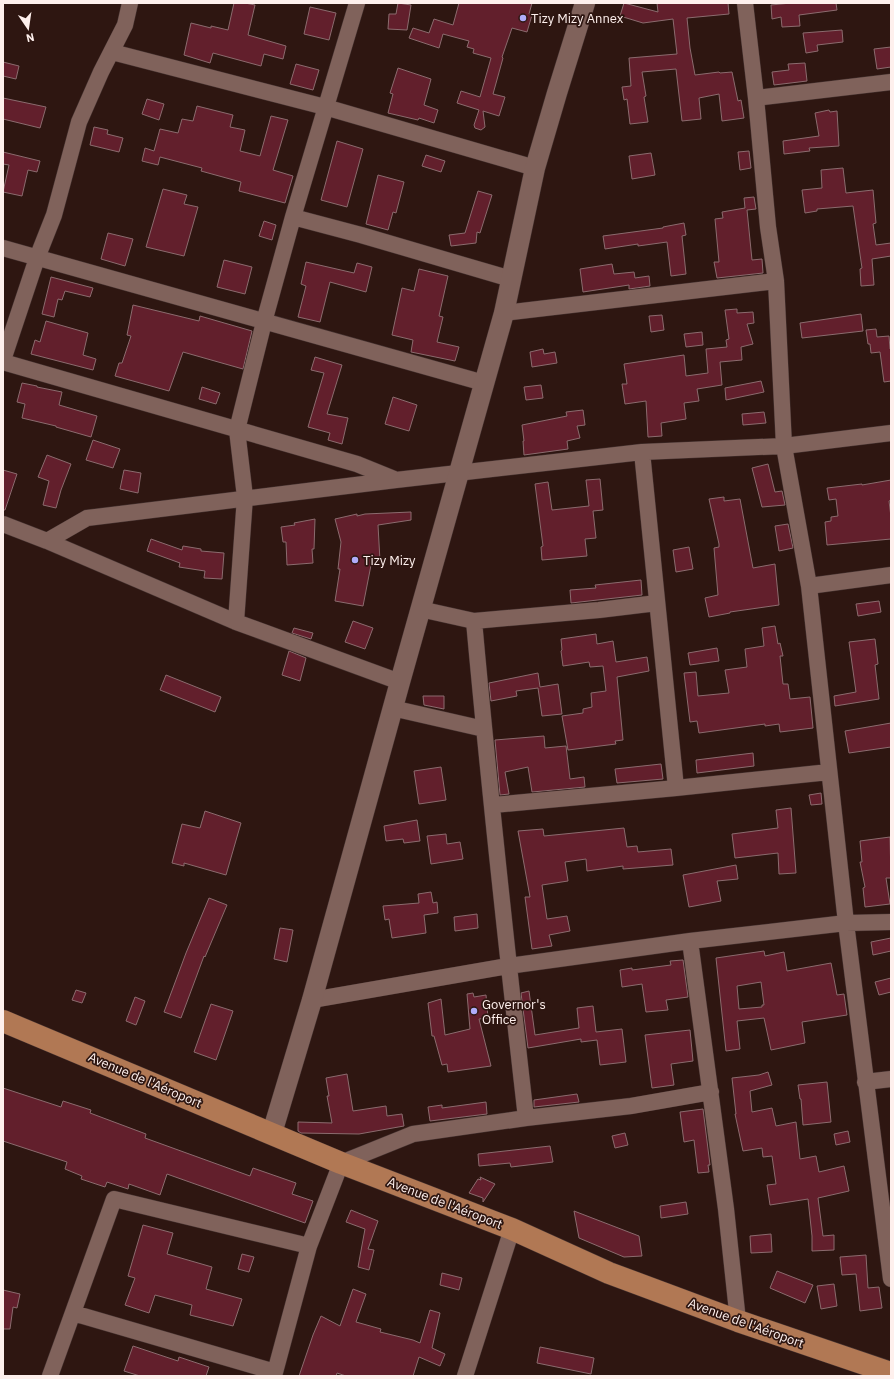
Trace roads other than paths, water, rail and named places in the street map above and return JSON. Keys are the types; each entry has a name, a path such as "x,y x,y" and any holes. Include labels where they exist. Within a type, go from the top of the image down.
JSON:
{"main road":[{"name":"Avenue de l'Aéroport","path":"3,1021 341,1163 512,1229 609,1273 738,1321 891,1373"}],"street":[{"path":"130,3 125,25 79,122 54,215 37,258 3,361 357,464 396,480"},
{"path":"236,622 246,497 237,430 264,322 293,217 356,3"},
{"path":"272,1133 312,1000 392,708 504,313 535,168 585,3"},
{"path":"745,3 756,98 768,227 776,281 784,446 809,586 846,924 891,1279"},
{"path":"112,52 325,108 535,168"},
{"path":"756,98 891,82"},
{"path":"293,217 361,235 511,279"},
{"path":"3,248 484,383"},
{"path":"504,313 776,281"},
{"path":"47,541 87,518 246,497 642,452 784,446 891,433"},
{"path":"642,452 676,788"},
{"path":"3,524 47,541 236,622 400,682"},
{"path":"809,586 891,574"},
{"path":"420,609 474,621 599,610 657,603"},
{"path":"474,621 508,966 526,1118"},
{"path":"392,708 484,729"},
{"path":"493,805 829,772"},
{"path":"312,1000 508,966 690,941 846,924 891,922"},
{"path":"690,941 726,1208 738,1321"},
{"path":"866,1082 891,1079"},
{"path":"73,1313 275,1374 309,1246 341,1163 413,1134 526,1118 631,1106 711,1092"},
{"path":"50,1376 114,1199 309,1246"},
{"path":"465,1376 512,1229"}],"place":[{"name":"Tizy Mizy Annex","path":"523,18"},
{"name":"Tizy Mizy","path":"355,560"},
{"name":"Governor's Office","path":"474,1011"}]}
